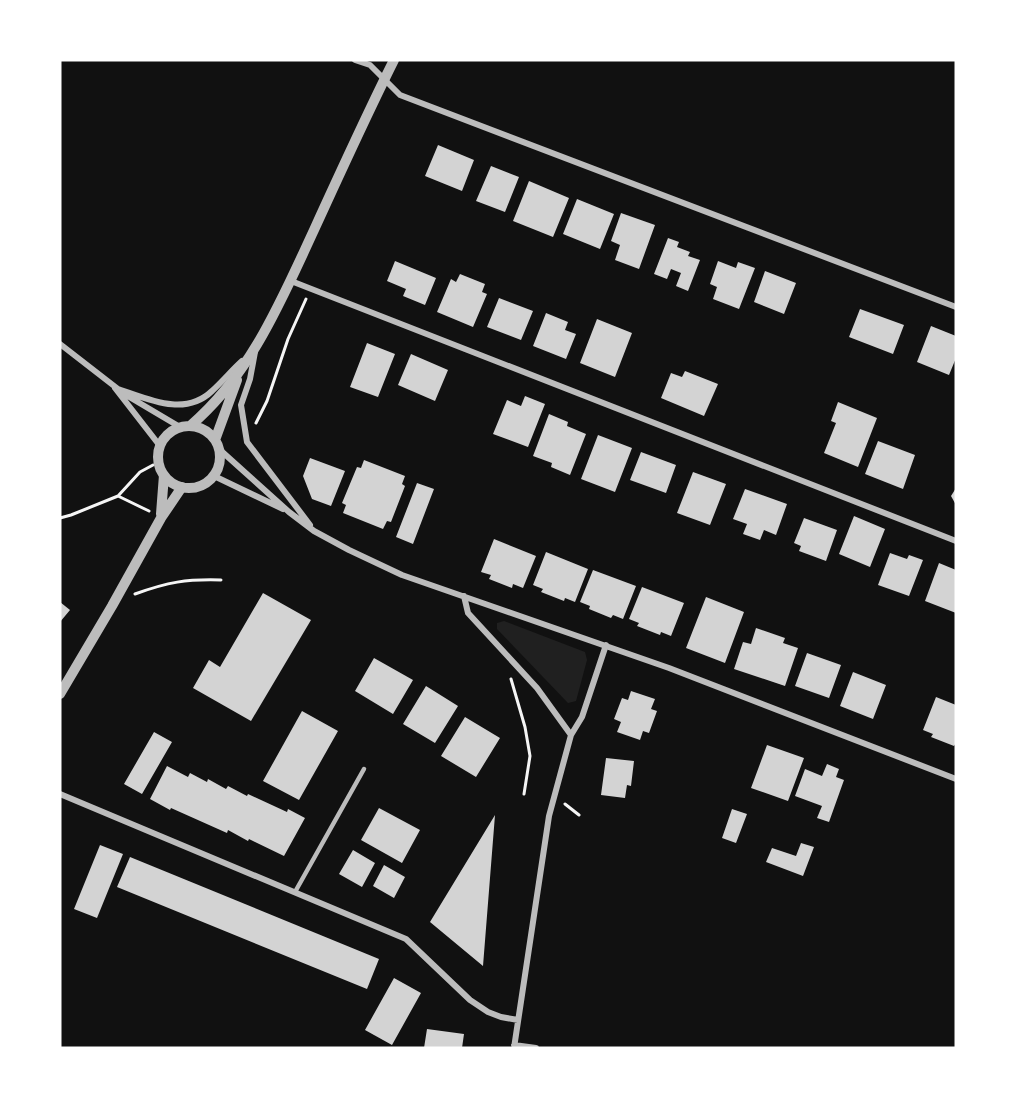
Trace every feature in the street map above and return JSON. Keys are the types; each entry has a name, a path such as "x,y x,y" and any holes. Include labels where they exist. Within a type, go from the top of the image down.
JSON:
{"street":[{"path":"356,60 370,65 400,95 956,307"},
{"path":"239,374 217,445 218,468 214,476 199,486 182,487 175,484 164,475 158,462 160,446 170,432 185,426 208,411 239,374 256,348 291,281 394,60"},
{"path":"291,281 956,541"},
{"path":"60,344 115,388 185,426 200,428 289,512 314,531 349,550 402,575 606,645 956,780"},
{"path":"115,388 163,404 180,405 195,402 211,392 256,348"},
{"path":"256,348 250,379 241,405 247,442 314,531"},
{"path":"115,388 160,446"},
{"path":"161,518 164,475"},
{"path":"214,476 289,512"},
{"path":"60,694 161,518 182,487"},
{"path":"464,596 468,613 537,688 571,735"},
{"path":"536,1048 514,1047 549,816 571,735 582,717 606,645"},
{"path":"60,794 406,939 470,1000 488,1012 518,1020"}],"lane":[{"path":"295,892 364,769"}],"path":[{"path":"247,442 267,401 288,339 311,289"},
{"path":"60,518 118,496 140,472 158,462"},
{"path":"118,496 132,501 161,518"},
{"path":"134,594 167,583 196,579 221,580"},
{"path":"502,652 525,727 530,756 524,794"},
{"path":"555,796 579,815"}],"shaded area":[{"path":"504,621 585,652 587,660 576,701 568,703 497,629 497,623"}],"building":[{"path":"438,145 474,160 462,191 425,176"},
{"path":"491,166 519,177 505,212 476,201"},
{"path":"529,181 569,198 553,237 513,221"},
{"path":"577,199 614,214 600,249 563,234"},
{"path":"621,213 655,225 639,269 615,260 620,245 611,241"},
{"path":"668,238 679,242 677,247 690,252 688,256 700,260 688,291 676,286 681,273 671,269 667,279 654,274"},
{"path":"395,261 436,278 425,305 403,296 406,289 387,281"},
{"path":"718,261 736,268 738,262 755,268 739,309 713,299 717,287 710,284"},
{"path":"765,271 796,283 784,314 754,302"},
{"path":"460,274 485,284 482,292 487,294 473,327 437,312 451,279 456,282"},
{"path":"499,298 533,311 521,340 487,327"},
{"path":"860,309 904,325 893,354 849,337"},
{"path":"546,313 568,322 565,330 576,334 566,359 533,346"},
{"path":"597,319 632,333 615,377 580,363"},
{"path":"931,326 956,336 956,358 949,375 917,362"},
{"path":"367,343 395,354 378,397 350,387"},
{"path":"411,354 448,370 435,401 398,385"},
{"path":"685,371 718,384 704,416 661,398 671,373 682,377"},
{"path":"525,396 545,404 528,447 493,434 507,400 521,406"},
{"path":"838,402 877,418 858,467 824,453 836,423 831,421"},
{"path":"549,414 568,422 567,426 586,434 570,475 551,467 552,463 533,456"},
{"path":"598,435 632,448 615,492 581,479"},
{"path":"878,441 915,455 903,489 865,474"},
{"path":"641,452 676,465 666,493 630,480"},
{"path":"310,458 345,471 331,506 312,499 303,476"},
{"path":"364,460 405,476 402,484 405,486 391,522 387,521 383,529 343,513 346,505 342,503 357,467 361,468"},
{"path":"693,472 726,484 710,525 677,513"},
{"path":"417,483 434,489 413,544 396,537"},
{"path":"956,488 956,505 951,496"},
{"path":"745,489 787,504 776,535 764,530 760,540 743,534 747,524 733,519"},
{"path":"854,516 885,529 870,567 839,554"},
{"path":"804,518 837,530 826,561 799,551 801,546 794,543"},
{"path":"494,539 536,556 523,588 513,584 512,588 489,579 491,575 481,572"},
{"path":"546,552 588,569 575,602 565,598 564,601 541,592 543,589 533,585"},
{"path":"890,553 907,559 909,555 923,560 909,596 878,585"},
{"path":"939,563 956,570 956,613 925,601"},
{"path":"593,570 636,586 623,619 613,615 611,618 589,609 590,606 580,602"},
{"path":"642,587 684,603 671,636 661,632 660,635 637,626 639,623 629,619"},
{"path":"263,593 311,620 251,721 193,688 209,660 220,667"},
{"path":"706,597 744,612 725,663 686,648"},
{"path":"60,602 70,610 60,622"},
{"path":"756,628 785,638 783,643 798,648 785,686 734,669 743,642 751,644"},
{"path":"807,653 841,665 829,698 795,686"},
{"path":"374,658 413,680 393,714 355,691"},
{"path":"853,672 886,685 873,719 840,706"},
{"path":"426,686 458,706 435,743 403,724"},
{"path":"631,691 655,699 651,709 657,711 649,733 643,731 640,740 617,732 621,722 614,719 622,698 628,700"},
{"path":"936,697 956,705 956,743 954,746 931,737 933,734 923,730"},
{"path":"302,711 338,731 299,800 263,781"},
{"path":"465,717 500,738 476,777 441,756"},
{"path":"154,732 172,742 142,794 124,784"},
{"path":"767,745 804,758 788,801 751,788"},
{"path":"606,758 634,761 631,786 627,785 625,798 601,795"},
{"path":"827,764 839,769 836,777 844,780 829,822 817,818 822,806 795,796 805,769 822,776"},
{"path":"167,766 188,777 190,773 207,782 208,779 226,789 228,786 247,796 248,794 287,812 288,809 305,818 284,856 228,830 227,833 171,808 170,810 150,799"},
{"path":"379,808 420,830 402,863 361,840"},
{"path":"732,809 747,814 736,843 722,838"},
{"path":"495,815 483,966 430,922"},
{"path":"801,843 814,847 803,876 766,862 772,848 796,856"},
{"path":"100,845 123,854 97,918 74,909"},
{"path":"353,850 375,863 362,887 339,874"},
{"path":"130,857 379,959 367,989 117,887"},
{"path":"384,865 405,877 394,898 373,886"},
{"path":"394,978 421,993 392,1045 365,1030"},
{"path":"427,1029 464,1034 462,1048 424,1048"}]}
